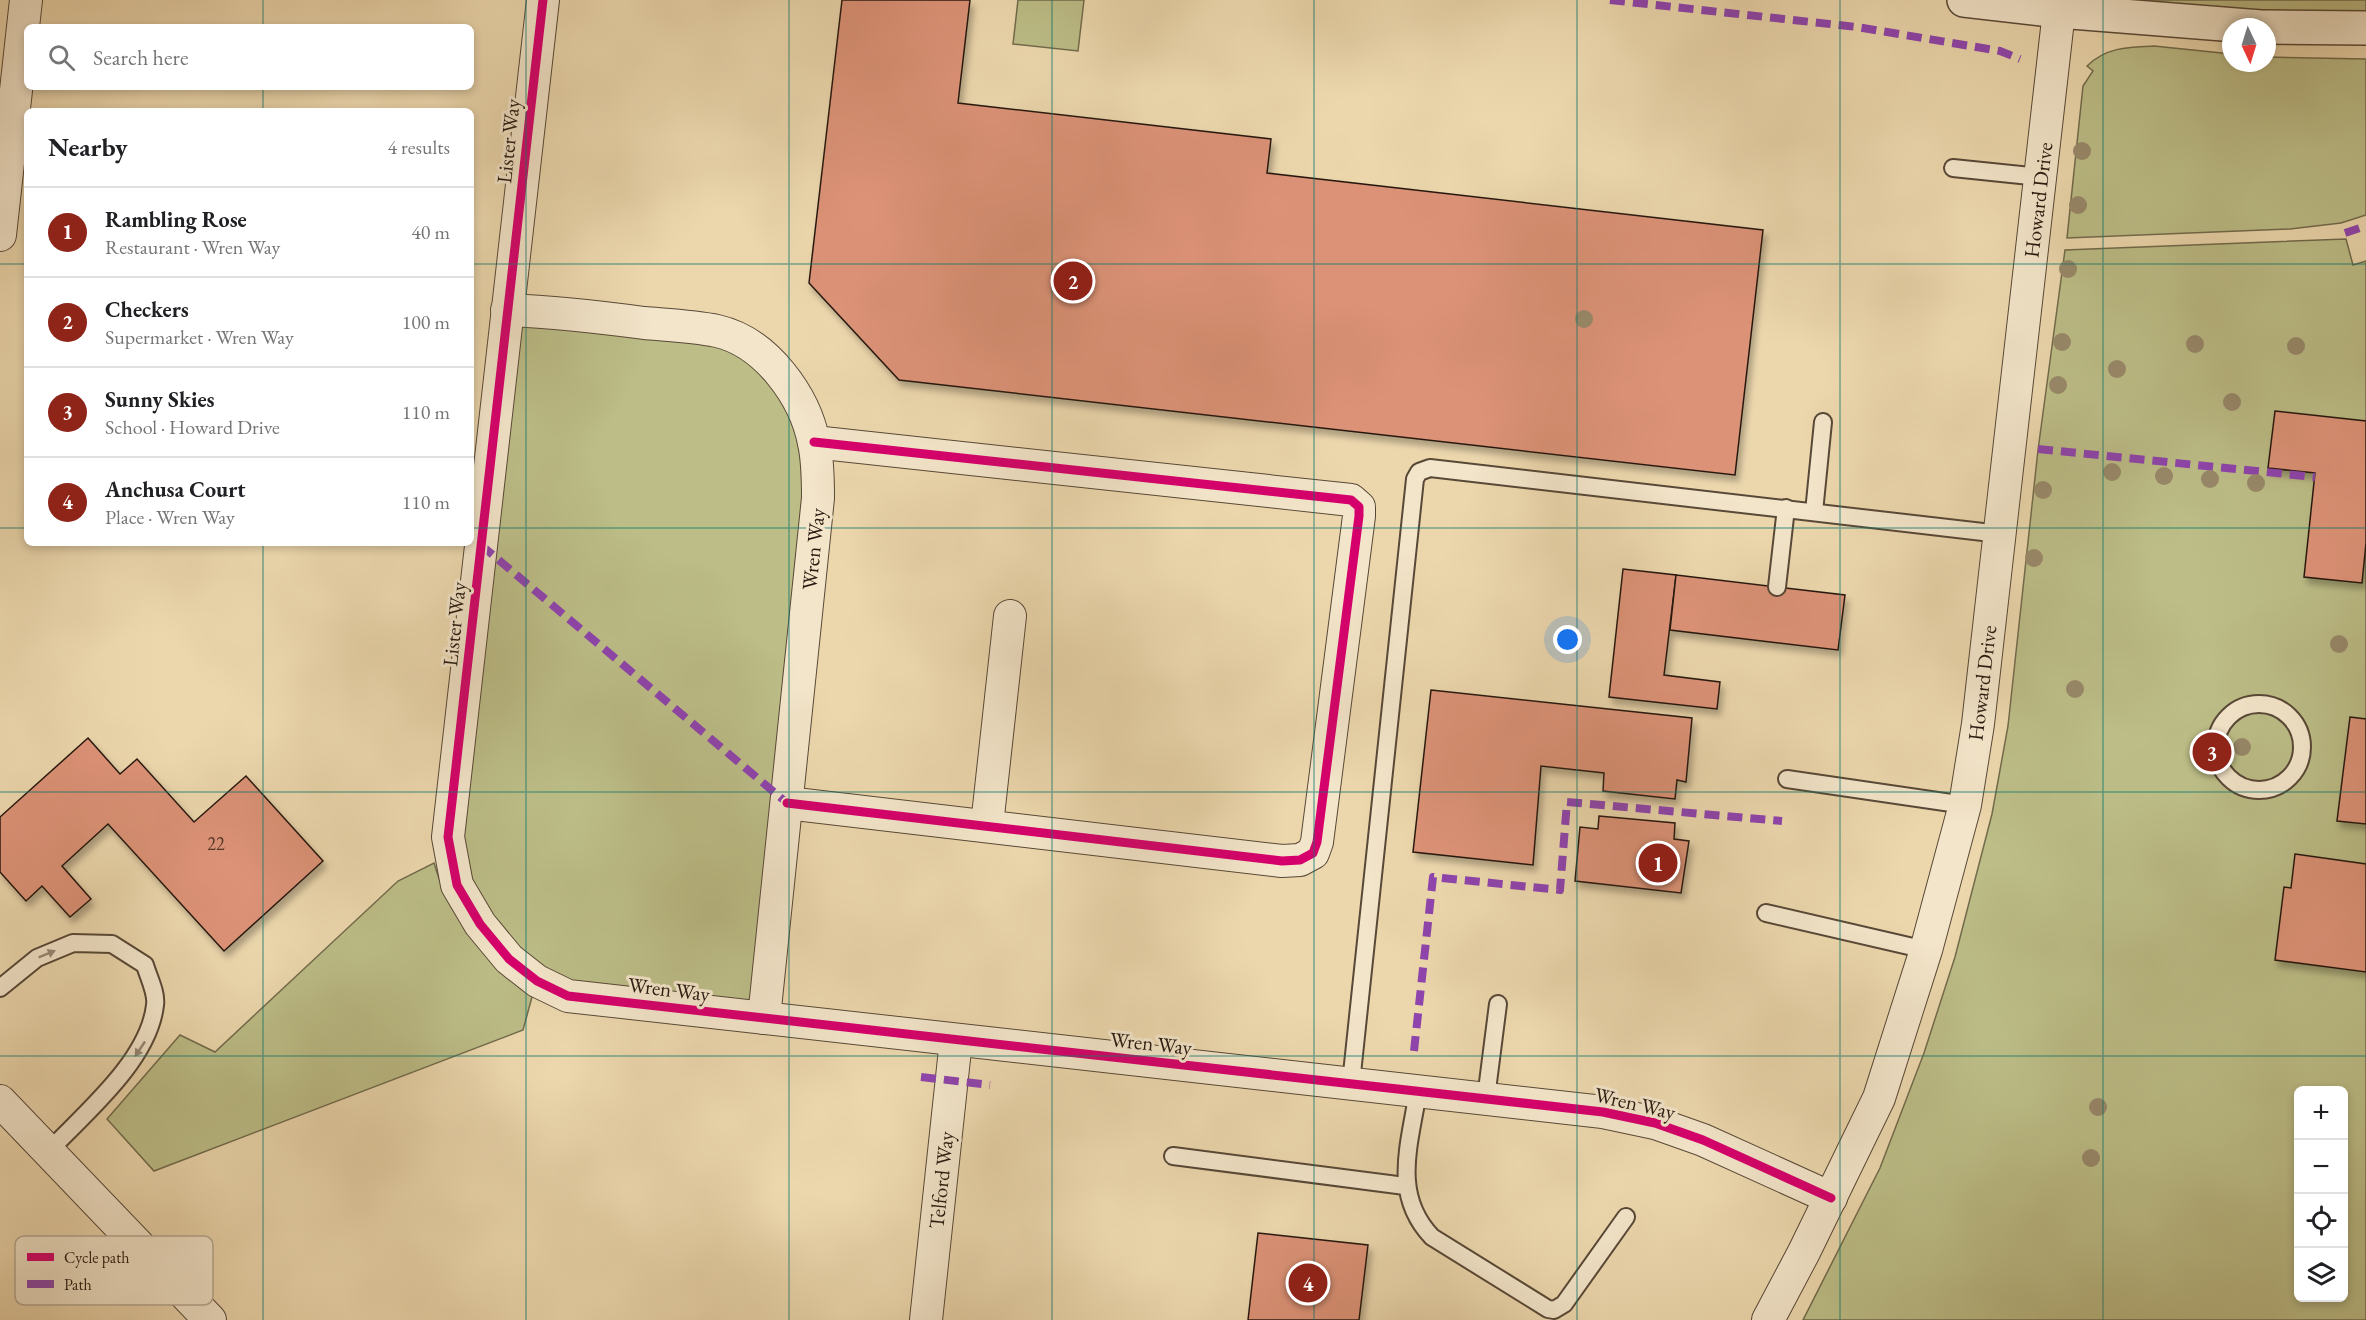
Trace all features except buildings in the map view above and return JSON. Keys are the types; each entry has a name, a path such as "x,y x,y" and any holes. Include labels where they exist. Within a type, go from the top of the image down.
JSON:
{"street":[{"path":"0,235 26,0"},
{"name":"Lister Way","path":"480,924 457,885 448,837 543,0"},
{"path":"1964,0 2059,11 2222,24"},
{"name":"Howard Drive","path":"1768,1320 1879,1098 1926,950 1965,805 1978,724 2059,11"},
{"path":"2276,27 2366,28"},
{"name":"Wren Way","path":"507,310 550,312 718,331 746,344 767,359 795,394 807,417 814,442 818,498 764,1018"},
{"path":"787,803 1282,861 1300,860 1313,854 1317,842 1359,516 1359,507 1351,500 814,442"},
{"path":"987,825 1010,616"},
{"name":"Wren Way","path":"480,924 509,959 537,981 568,996 1603,1112 1655,1123 1703,1140 1831,1198"},
{"name":"Telford Way","path":"926,1320 956,1040"},
{"path":"4,1112 49,1151 130,1236"},
{"path":"196,1305 210,1320"}],"lane":[{"path":"1953,168 2040,177"},
{"path":"1814,512 1823,422"},
{"path":"1350,1083 1415,479 1419,472 1430,468 2000,534"},
{"path":"1777,587 1786,508"},
{"path":"2261,704 2278,708 2291,718 2300,732 2303,749 2299,765 2289,779 2274,788 2257,790 2241,787 2227,777 2218,762 2216,745 2220,729 2230,716 2245,706 2261,704"},
{"path":"1787,779 1965,805"},
{"path":"1766,913 1926,950"},
{"path":"0,988 37,958 73,943 112,944 145,965 156,1003 147,1039 128,1067 49,1151"},
{"path":"1486,1098 1498,1004"},
{"path":"1418,1091 1406,1186 1412,1209 1420,1224 1432,1237 1548,1309 1554,1310 1564,1304 1626,1217"},
{"path":"1173,1156 1406,1186"}],"green space":[{"path":"1018,0 1084,0 1078,51 1013,44"},
{"path":"1964,0 2366,0 2366,28 2276,22 2276,18 2222,18"},
{"path":"2154,46 2222,53 2222,72 2276,72 2276,57 2366,59 2366,215 2341,223 2290,229 2067,238 2083,86 2093,71 2087,66 2102,55 2127,48"},
{"path":"2346,239 2353,265 2366,261 2366,1320 1803,1320 1880,1168 1924,1053 1955,957 1992,814 2008,726 2038,450 2065,250"},
{"path":"507,310 746,344 814,442 764,1018 568,996 457,885"},
{"path":"434,863 445,894 464,926 507,976 532,997 523,1030 154,1171 107,1119 180,1035 215,1052 398,881"}],"marked path":[{"path":"1610,0 1857,27 2000,51 2020,59"},
{"path":"2345,233 2366,226"},
{"path":"2038,449 2315,477"},
{"path":"481,545 787,803"},
{"path":"1414,1051 1433,877 1560,890 1567,802 1782,821"},
{"path":"921,1077 990,1085"}],"cycle path":[{"path":"543,0 448,837 457,885 480,924 509,959 537,981 568,996 1603,1112 1655,1123 1703,1140 1831,1198"},
{"path":"787,803 1282,861 1300,860 1313,853 1317,842 1359,516 1359,507 1351,500 814,442"}],"place":[{"name":"Checkers","path":"1073,281"},
{"name":"Sunny Skies","path":"2212,752"},
{"name":"Rambling Rose","path":"1658,863"},
{"name":"Anchusa Court","path":"1308,1283"}]}
